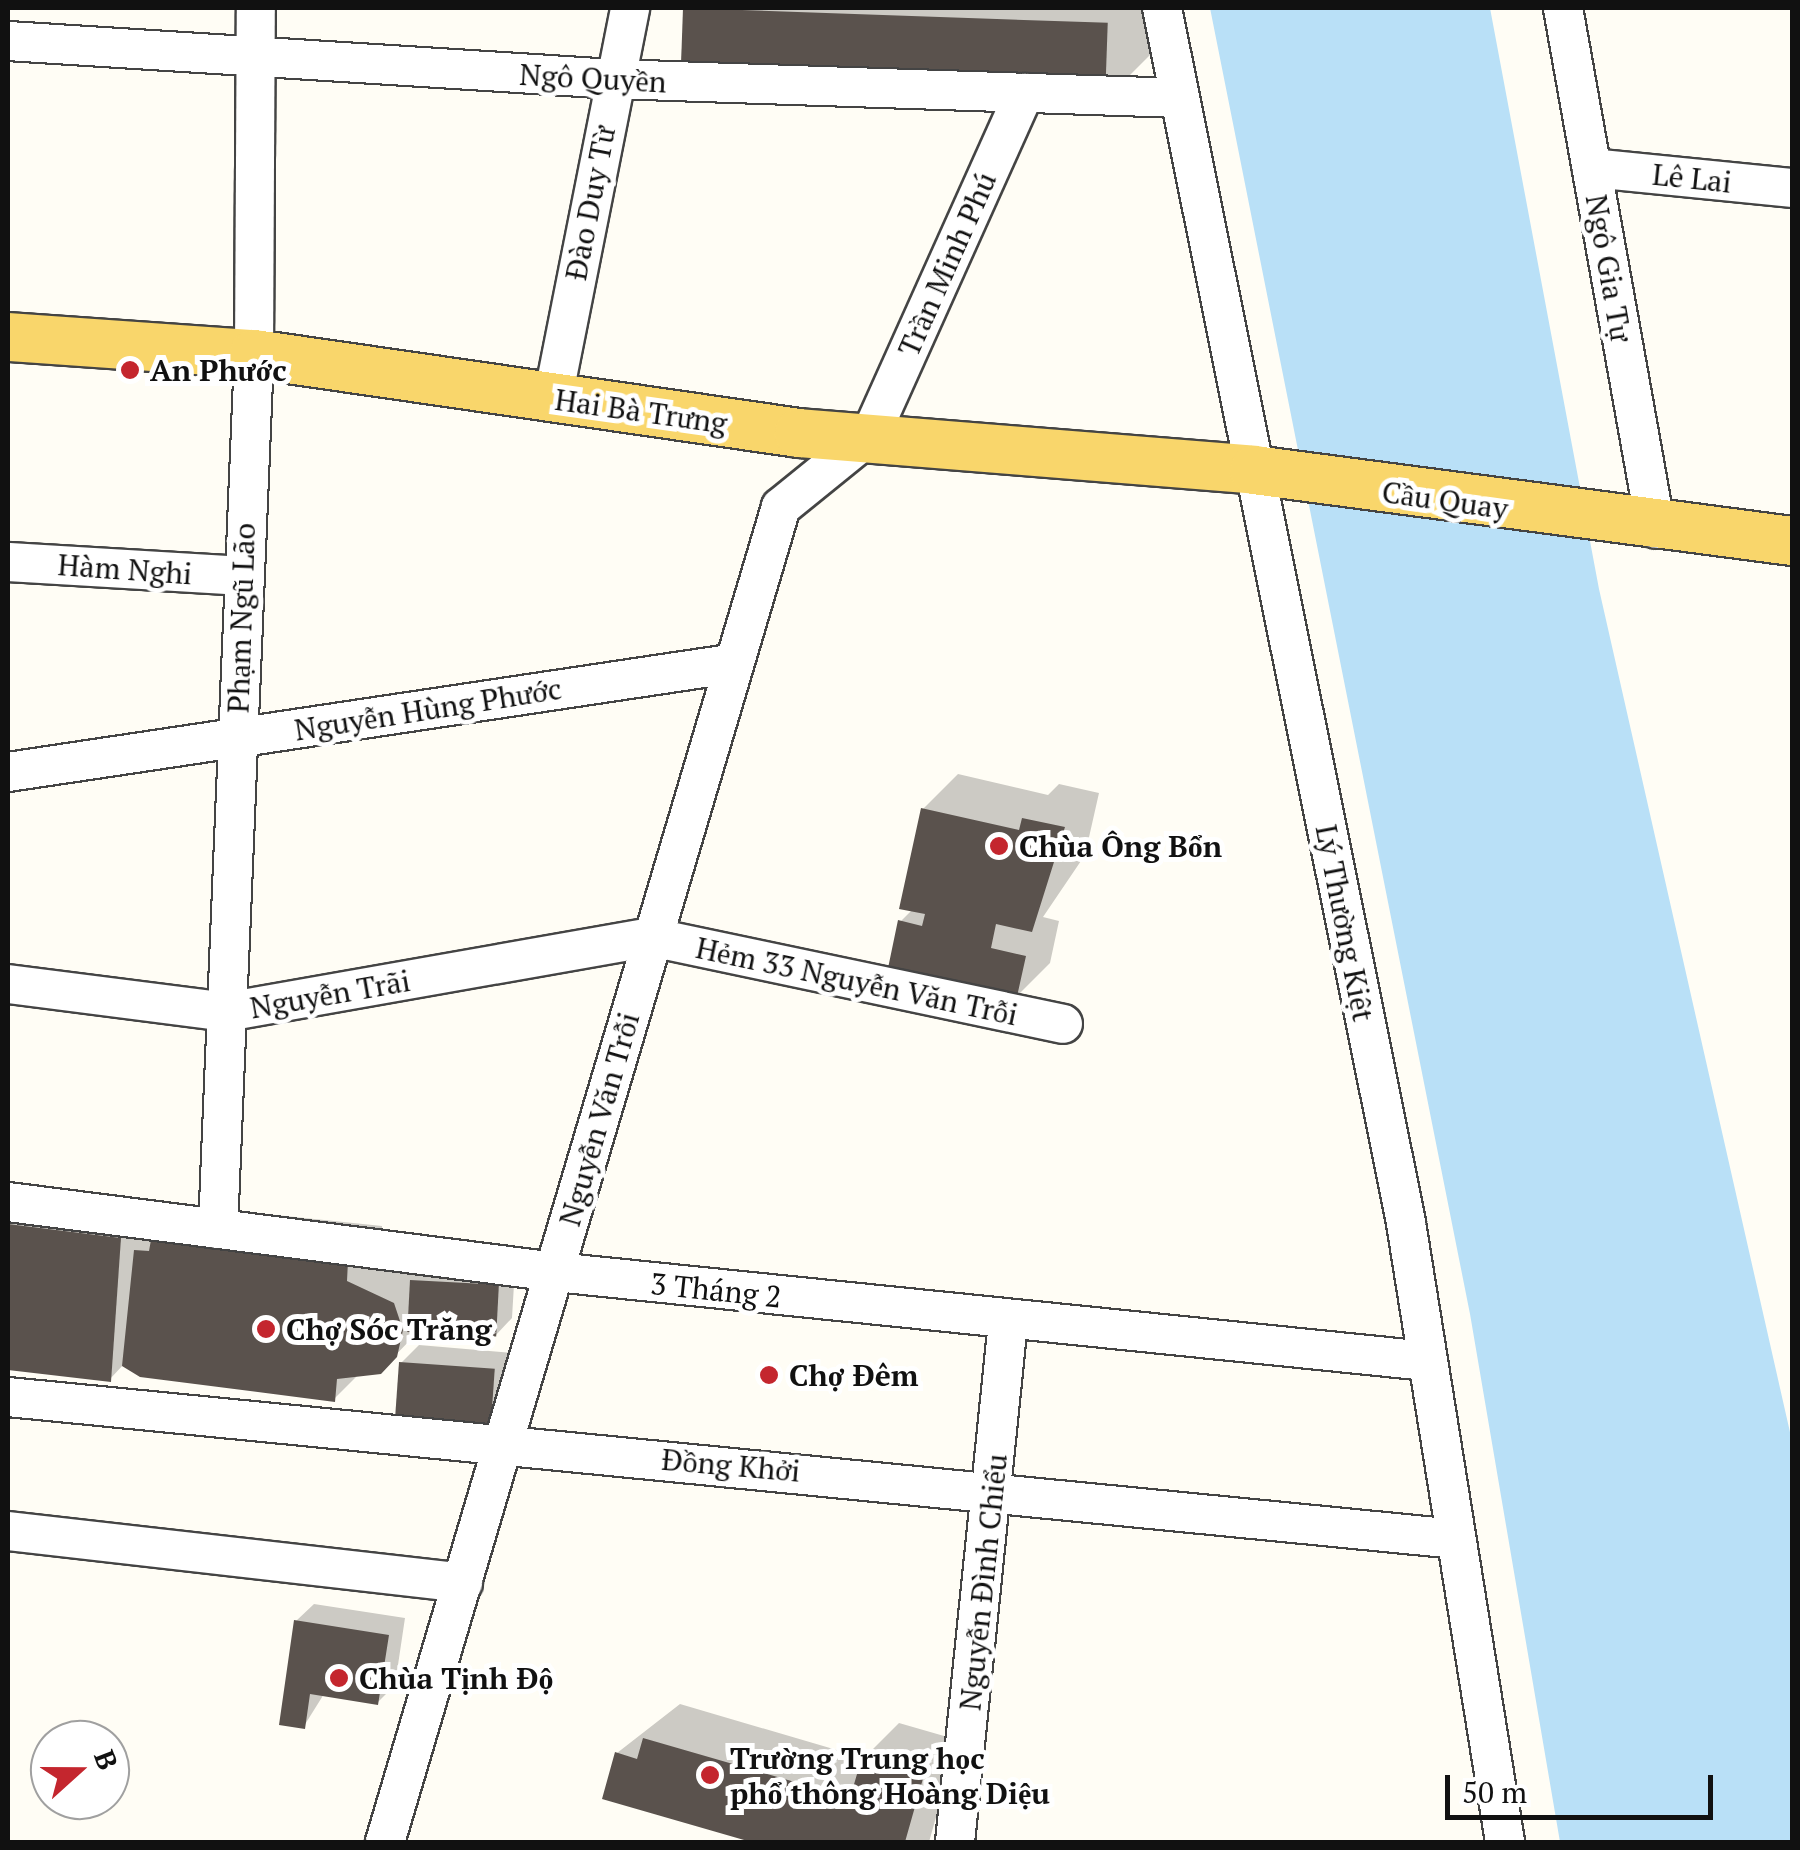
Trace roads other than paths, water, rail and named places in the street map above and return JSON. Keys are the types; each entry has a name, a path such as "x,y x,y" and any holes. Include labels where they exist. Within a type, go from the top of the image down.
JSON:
{"main road":[{"name":"Hai Bà Trưng","path":"8,337 254,354 553,398 1265,473"},
{"name":"Cầu Quay","path":"1265,473 1635,526 1792,540"}],"street":[{"name":"Phạm Ngũ Lão","path":"218,1229 254,354 256,8"},
{"name":"Đào Duy Từ","path":"553,398 630,8"},
{"name":"Lý Thường Kiệt","path":"1162,8 1265,473 1427,1360 1506,1842"},
{"name":"Ngô Gia Tự","path":"1565,10 1592,168 1635,526"},
{"name":"Ngô Quyền","path":"8,42 613,79 1180,98"},
{"name":"Trần Minh Phú","path":"870,434 1024,93"},
{"name":"Lê Lai","path":"1592,168 1792,188"},
{"name":"Nguyễn Văn Trỗi","path":"385,1842 556,1272 730,664 781,507 870,434"},
{"name":"Hàm Nghi","path":"8,562 242,576"},
{"name":"Nguyễn Hùng Phước","path":"8,772 730,664"},
{"name":"Nguyễn Trãi","path":"8,984 226,1012 651,937"},
{"name":"Hẻm 33 Nguyễn Văn Trỗi","path":"651,937 1063,1024"},
{"name":"3 Tháng 2","path":"8,1202 556,1272 1008,1322 1427,1360"},
{"name":"Nguyễn Đình Chiểu","path":"954,1842 995,1489 1008,1322"},
{"name":"Đồng Khởi","path":"8,1397 504,1447 995,1489 1455,1539"},
{"path":"8,1531 463,1583"}],"water":[{"path":"1210,8 1490,8 1599,589 1792,1441 1792,1842 1560,1842 1470,1314"}],"place":[{"name":"An Phước","path":"130,370"},
{"name":"Chùa Ông Bổn","path":"999,846"},
{"name":"Chợ Sóc Trăng","path":"266,1329"},
{"name":"Chợ Đêm","path":"769,1375"},
{"name":"Chùa Tịnh Độ","path":"339,1678"},
{"name":"Trường Trung học phổ thông Hoàng Diệu","path":"710,1775"}]}
